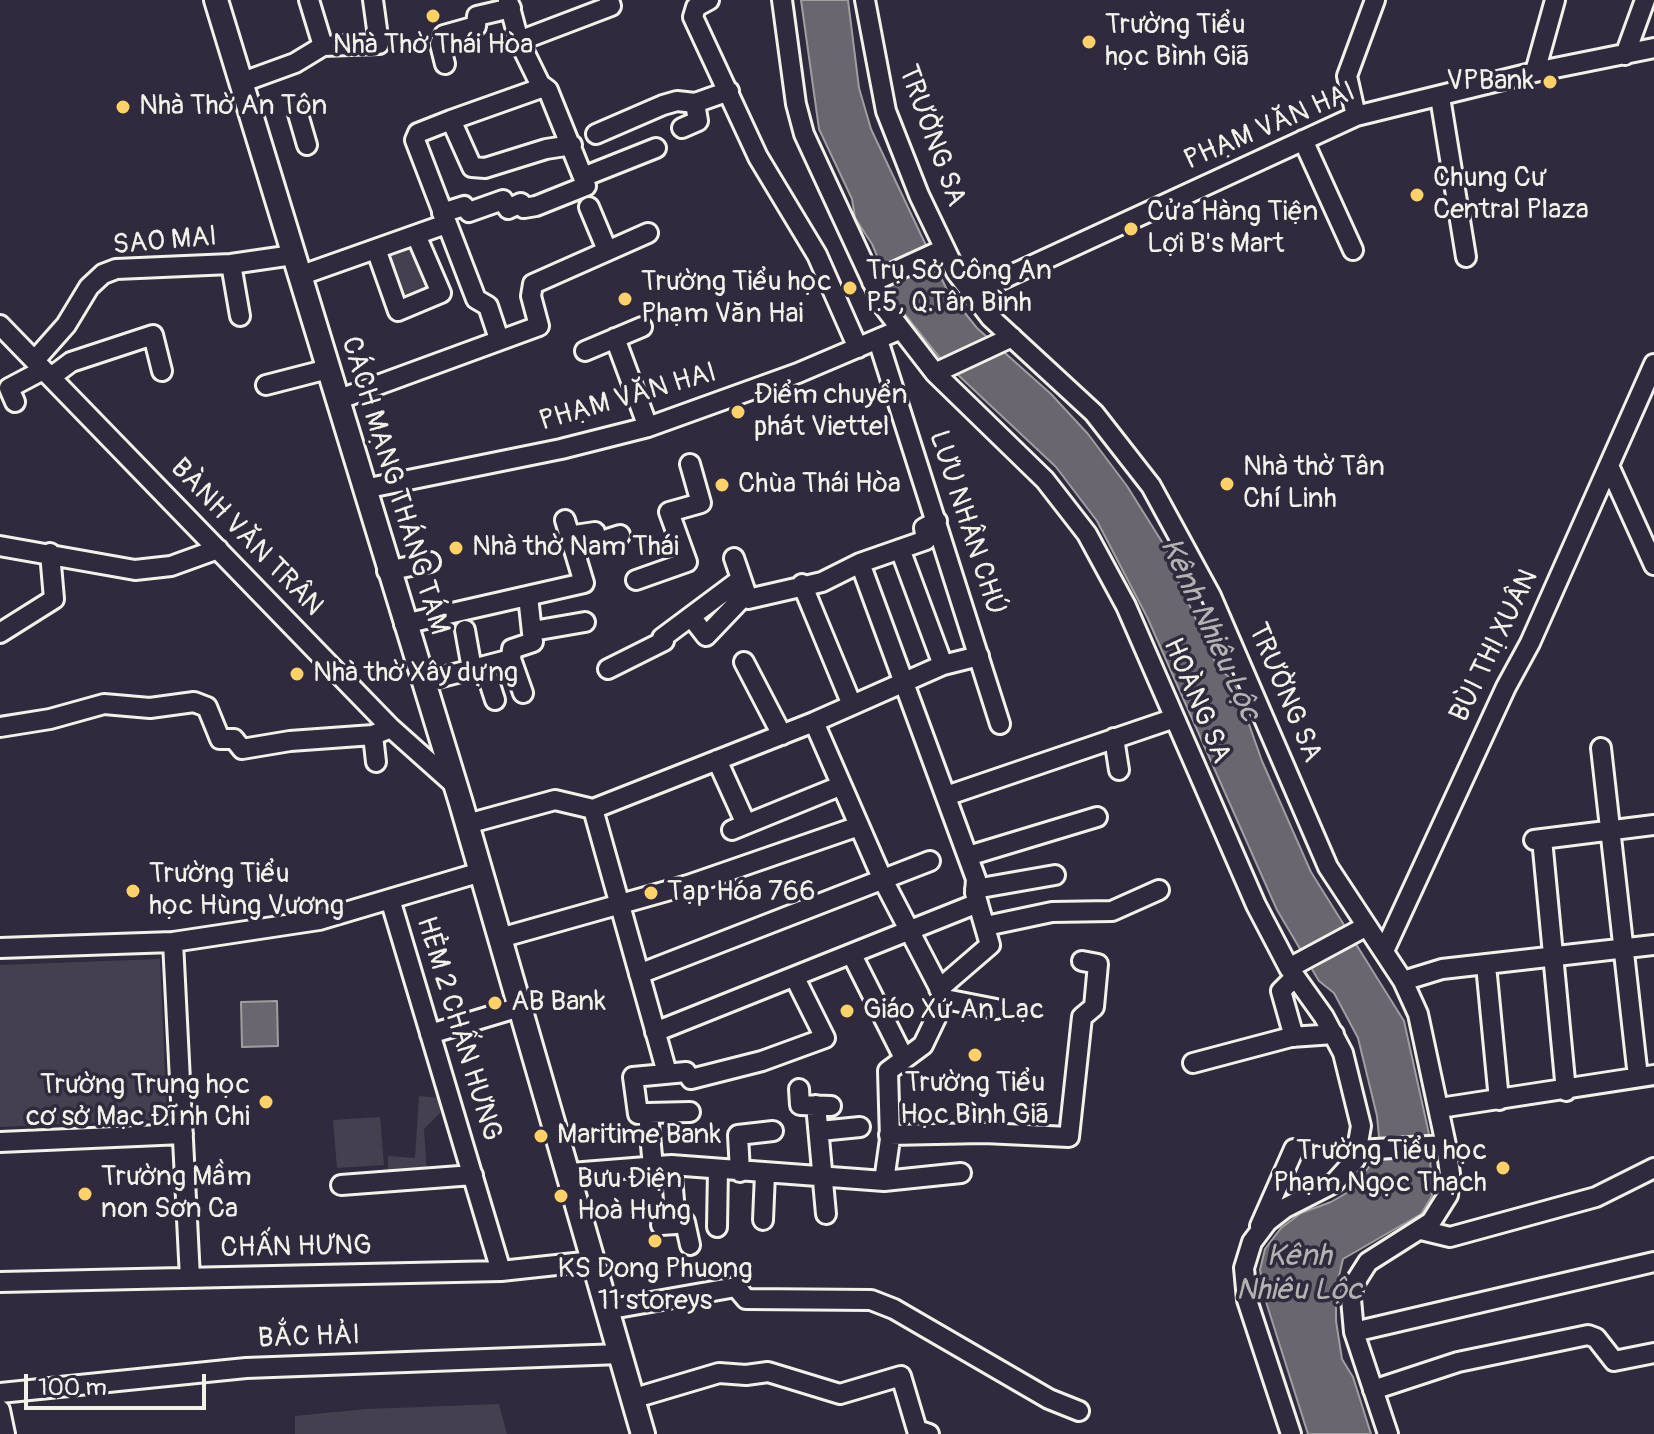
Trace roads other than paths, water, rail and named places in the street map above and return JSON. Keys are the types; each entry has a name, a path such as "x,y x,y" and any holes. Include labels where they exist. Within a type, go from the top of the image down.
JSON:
{"main road":[{"name":"CÁCH MẠNG THÁNG TÁM","path":"216,0 387,571 456,786 571,1173 571,1190 643,1434"},
{"name":"CÁCH MẠNG THÁNG TÁM","path":"571,1173 582,1189 656,1434"}],"street":[{"path":"309,0 323,46"},
{"path":"240,83 295,63 323,46 379,44 373,0"},
{"path":"519,41 611,6 609,0"},
{"path":"709,0 696,7 693,17 758,157 817,255 858,348"},
{"name":"HOÀNG SA","path":"782,0 796,104 804,134 899,330 1045,480 1087,534 1126,606 1236,864 1334,1034 1358,1111 1366,1150"},
{"name":"TRƯỜNG SA","path":"865,0 886,111 940,251 1007,339 1094,413 1128,452 1165,510 1211,596 1358,931 1384,951 1403,981 1425,1036 1440,1108 1439,1145 1450,1174 1448,1195 1436,1217 1421,1230 1377,1254 1360,1271 1351,1299 1354,1332 1388,1434"},
{"path":"1356,116 1347,76 1375,0"},
{"path":"1535,72 1555,0"},
{"path":"1625,55 1645,0"},
{"path":"445,64 440,44 444,35 476,26 477,16 510,4 519,41 572,145 583,177 656,148"},
{"name":"PHẠM VĂN HAI","path":"970,294 1356,116 1535,72 1654,48"},
{"path":"499,339 488,306 476,299 415,140 418,133 544,87"},
{"path":"596,134 677,101 695,103 729,91"},
{"path":"1440,97 1466,257"},
{"path":"682,128 698,121 695,103"},
{"path":"298,114 307,145"},
{"path":"451,120 472,167 485,168 546,149 572,145"},
{"path":"1303,140 1353,250"},
{"name":"SAO MAI","path":"43,369 103,274 116,269 231,264 296,266 376,249 416,235 464,206 469,212 503,200 508,209 521,203 524,208 536,206 586,186 583,177"},
{"path":"589,207 607,250"},
{"path":"337,400 539,326 531,296 533,284 648,233"},
{"path":"376,249 398,311 441,293 416,235"},
{"path":"876,280 940,251"},
{"path":"231,264 240,316"},
{"name":"BÀNH VĂN TRÂN","path":"0,325 391,728 456,786"},
{"path":"585,351 642,327"},
{"name":"PHẠM VĂN HAI","path":"364,489 561,449 648,427 899,330"},
{"path":"15,402 9,388 43,369 153,335 162,371"},
{"path":"615,338 648,427"},
{"path":"940,371 1007,339"},
{"name":"LƯU NHÂN CHÚ","path":"878,340 1000,724"},
{"name":"BÙI THỊ XUÂN","path":"1384,951 1610,468 1654,364"},
{"path":"266,385 328,369"},
{"path":"636,580 687,562 669,512 701,503 690,464"},
{"path":"1610,468 1654,565"},
{"path":"734,558 748,599 802,584 822,582 860,563 926,540 924,528 937,521"},
{"path":"404,624 584,583 566,528 595,532 598,542 620,535"},
{"path":"3,549 50,553 135,570 156,570 218,549"},
{"path":"900,549 943,665"},
{"path":"0,633 54,599 50,553"},
{"path":"387,571 430,562"},
{"path":"860,563 976,879 977,896 990,945 942,994 923,1045 888,1071 889,1135 884,1181"},
{"path":"802,584 852,705"},
{"path":"608,669 663,640 744,586"},
{"path":"523,693 511,659 512,649 533,642 528,596"},
{"path":"533,631 585,622"},
{"path":"465,630 478,667 495,700"},
{"path":"467,824 555,800 593,809 814,722 943,665 979,656"},
{"path":"423,682 511,659"},
{"path":"744,662 782,735"},
{"path":"0,727 50,719 104,704 150,708 194,702 207,707 220,739 234,739 242,749 290,741 373,735 391,728"},
{"path":"946,796 1172,719"},
{"path":"814,722 882,878 942,994 996,1009"},
{"path":"373,735 376,762"},
{"path":"1114,738 1119,770"},
{"path":"1440,1108 1566,1091 1646,1076 1625,947 1601,748"},
{"path":"717,760 739,827 840,786"},
{"path":"593,809 667,1073"},
{"path":"968,856 1097,817"},
{"path":"1566,1091 1538,840 1654,825"},
{"path":"500,938 770,858 859,826"},
{"path":"639,974 930,861"},
{"path":"0,948 173,942 319,920 481,872"},
{"path":"655,1032 908,932 977,896 1055,875"},
{"path":"986,926 1052,912 1112,911 1159,890"},
{"name":"HẺM 2 CHẤN HƯNG","path":"390,899 501,1271"},
{"path":"1294,1037 1281,991 1296,968 1358,931"},
{"path":"173,942 190,1278"},
{"path":"1403,981 1442,969 1654,945"},
{"path":"852,955 904,1058"},
{"path":"889,1135 984,1133 1069,1137 1082,1016 1094,1007 1090,962 1118,965"},
{"path":"1486,965 1499,1100"},
{"path":"690,1112 638,1114 633,1077 686,1072 691,1079 762,1061 825,1038 795,978"},
{"path":"430,1034 520,1007"},
{"path":"1193,1063 1294,1037 1334,1034"},
{"path":"799,1089 800,1105 823,1105 820,1131 826,1214"},
{"path":"648,1113 662,1166 669,1224 685,1222 690,1245"},
{"path":"820,1131 860,1127"},
{"path":"740,1172 738,1135 773,1131"},
{"path":"0,1142 183,1134"},
{"path":"1257,1233 1285,1208 1334,1183 1366,1150 1439,1145"},
{"path":"1291,1434 1244,1284 1247,1255 1294,1149"},
{"path":"571,1173 662,1166 884,1181 961,1173"},
{"path":"1421,1230 1450,1237 1596,1197 1654,1168"},
{"path":"717,1227 718,1169"},
{"path":"763,1220 765,1174"},
{"name":"HẺM 2 CHẤN HƯNG","path":"341,1185 473,1175"},
{"name":"CHẤN HƯNG","path":"0,1282 501,1271 593,1261"},
{"path":"1354,1332 1654,1262"},
{"path":"617,1308 736,1287 746,1299 871,1300 894,1309 1049,1399 1079,1411"},
{"path":"1373,1390 1458,1362 1588,1335 1596,1338 1614,1361 1654,1353"},
{"name":"BẮC HẢI","path":"0,1393 246,1368 620,1354"},
{"path":"645,1395 719,1373 746,1375 768,1372 840,1394 901,1376 917,1430 929,1434"},
{"path":"0,1410 5,1434"}],"water":[{"name":"Kênh Nhiêu Lộc","path":"801,0 848,0 859,88 871,129 948,292 977,328 1051,394 1088,434 1127,486 1174,561 1179,582 1217,666 1234,682 1262,761 1311,872 1404,1021 1429,1134 1432,1196 1421,1214 1343,1259 1336,1289 1336,1321 1342,1359 1353,1377 1371,1434 1308,1434 1267,1305 1260,1270 1265,1249 1281,1228 1301,1213 1331,1202 1362,1184 1363,1175 1374,1160 1379,1137 1377,1116 1358,1038 1334,993 1319,981 1277,910 1147,617 1097,521 1056,467 940,358 892,298 872,244 855,218 852,199 819,129"},
{"path":"277,1001 278,1046 242,1047 241,1002"}],"place":[{"name":"Nhà Thờ Thái Hòa","path":"433,16"},
{"name":"Trường Tiểu học Bình Giã","path":"1089,42"},
{"name":"VPBank","path":"1550,82"},
{"name":"Nhà Thờ An Tôn","path":"123,107"},
{"name":"Chung Cư Central Plaza","path":"1417,195"},
{"name":"Cửa Hàng Tiện Lợi B's Mart","path":"1131,229"},
{"name":"Trụ Sở Công An P.5, Q.Tân Bình","path":"850,288"},
{"name":"Trường Tiểu học Phạm Văn Hai","path":"625,299"},
{"name":"Điểm chuyển phát Viettel","path":"738,412"},
{"name":"Nhà thờ Tân Chí Linh","path":"1227,484"},
{"name":"Chùa Thái Hòa","path":"722,485"},
{"name":"Nhà thờ Nam Thái","path":"456,548"},
{"name":"Nhà thờ Xây dựng","path":"297,674"},
{"name":"Trường Tiểu học Hùng Vương","path":"133,891"},
{"name":"Tạp Hóa 766","path":"651,893"},
{"name":"AB Bank","path":"495,1003"},
{"name":"Giáo Xứ An Lạc","path":"847,1011"},
{"name":"Trường Tiểu Học Bình Giã","path":"975,1055"},
{"name":"Trường Trung học cơ sở Mạc Đĩnh Chi","path":"266,1102"},
{"name":"Maritime Bank","path":"541,1136"},
{"name":"Trường Tiểu học Phạm Ngọc Thạch","path":"1503,1168"},
{"name":"Trường Mầm non Sơn Ca","path":"85,1194"},
{"name":"Bưu Điện Hoà Hưng","path":"561,1196"},
{"name":"KS Dong Phuong 11 storeys","path":"655,1241"}]}
